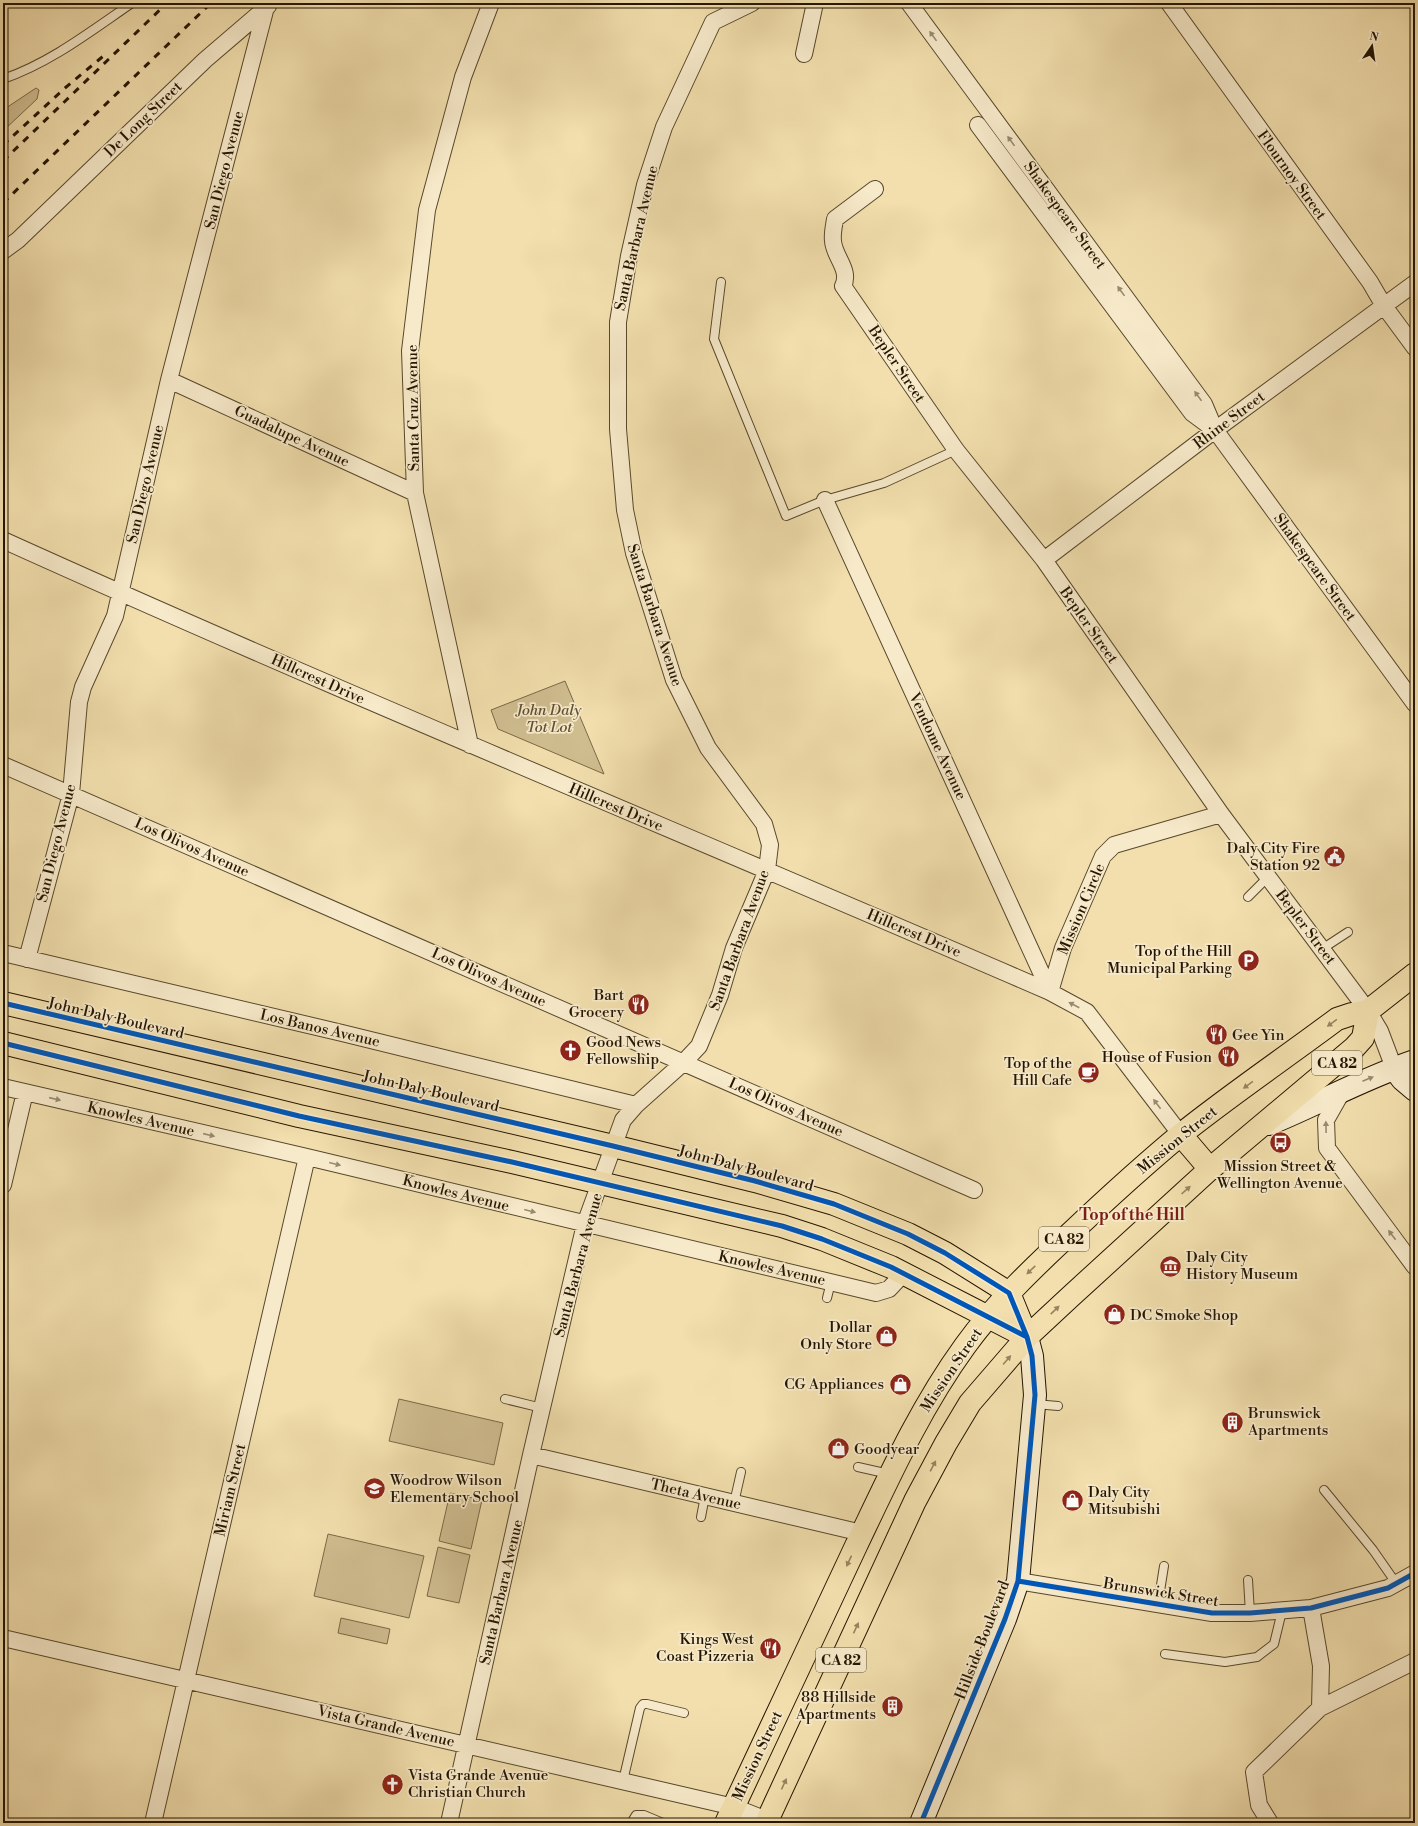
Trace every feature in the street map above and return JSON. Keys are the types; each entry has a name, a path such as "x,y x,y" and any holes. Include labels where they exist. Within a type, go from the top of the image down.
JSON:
{"main road":[{"name":"CA 82","path":"767,1821 915,1501 946,1443 970,1403 1027,1337 1210,1169 1266,1125 1354,1048 1363,1038 1368,1011 1415,974"},
{"name":"John Daly Boulevard","path":"3,1004 613,1146 755,1181 834,1204 890,1226 939,1250 1009,1293"},
{"name":"Mission Street","path":"730,1815 889,1474 936,1390 965,1346 987,1318 1033,1268 1121,1186 1181,1135 1337,1019 1368,1011"},
{"path":"3,1043 299,1116 599,1183 782,1226 822,1239 903,1274 1027,1337"},
{"path":"1266,1125 1394,1068 1415,1061"},
{"path":"1394,1068 1402,1079 1415,1090"},
{"path":"1181,1135 1210,1169"},
{"path":"1009,1293 1027,1337"},
{"name":"Hillside Boulevard","path":"921,1823 1005,1619 1018,1581 1034,1404 1035,1374 1027,1337"}],"street":[{"name":"Santa Cruz Avenue","path":"470,745 415,493 410,352 427,210 463,77 491,3"},
{"name":"Santa Barbara Avenue","path":"449,1823 531,1455 585,1224 623,1120 636,1105 684,1063 699,1046 720,995 734,948 767,870 770,845 764,824 708,748 674,680 634,554 625,510 618,429 618,322 629,256 645,185 664,127 713,22 752,3"},
{"path":"804,54 814,3"},
{"name":"Shakespeare Street","path":"909,3 1204,404 1216,430 1415,704"},
{"name":"Flournoy Street","path":"1169,3 1370,282 1384,306 1415,348"},
{"name":"De Long Street","path":"3,251 18,240 205,60 269,5"},
{"name":"San Diego Avenue","path":"27,959 71,794 79,702 83,688 115,616 169,380 269,5"},
{"name":"Shakespeare Street","path":"978,125 1192,413 1216,430"},
{"name":"Bepler Street","path":"875,188 835,219 833,242 845,271 846,279 843,286 956,450 1044,560 1221,814 1368,1011 1380,1031 1394,1068"},
{"name":"De Long Street","path":"3,261 18,240"},
{"name":"Rhine Street","path":"1044,560 1216,430 1415,283"},
{"name":"Guadalupe Avenue","path":"169,380 415,493"},
{"name":"Vendome Avenue","path":"824,500 1050,992"},
{"name":"Hillcrest Drive","path":"3,540 120,593 470,745 767,870 1050,992 1087,1012 1181,1135"},
{"name":"Los Olivos Avenue","path":"3,765 974,1190"},
{"name":"Mission Circle","path":"1050,992 1063,948 1103,856 1114,845 1221,814"},
{"name":"Los Banos Avenue","path":"3,953 342,1033 636,1105"},
{"name":"Knowles Avenue","path":"3,1087 307,1157 876,1293 890,1289 903,1274"},
{"path":"1343,1090 1326,1120 1327,1148 1415,1267"},
{"path":"3,1185 25,1092"},
{"name":"Miriam Street","path":"153,1823 307,1157"},
{"name":"Theta Avenue","path":"531,1455 862,1533"},
{"name":"Brunswick Street","path":"1018,1581 1212,1614 1250,1613 1311,1608 1388,1588 1415,1573"},
{"path":"1311,1608 1321,1666 1320,1708"},
{"name":"Vista Grande Avenue","path":"3,1638 623,1781 730,1815 767,1821"},
{"path":"1270,1823 1259,1805 1254,1772 1320,1708 1415,1661"}],"lane":[{"path":"3,79 23,72 73,44 132,3"},
{"path":"721,282 714,339 786,516 824,500 884,483 956,450"},
{"path":"1248,897 1268,877"},
{"path":"1322,949 1348,932"},
{"path":"827,1298 830,1282"},
{"path":"505,1400 542,1408"},
{"path":"1034,1404 1058,1406"},
{"path":"858,1467 889,1474"},
{"path":"734,1503 741,1472"},
{"path":"1324,1490 1373,1550 1396,1583"},
{"path":"701,1517 705,1496"},
{"path":"1158,1604 1164,1566"},
{"path":"1248,1580 1250,1613"},
{"path":"1166,1654 1226,1662 1257,1657 1274,1644 1282,1610"},
{"path":"623,1781 640,1708 643,1704 684,1713"},
{"path":"631,1823 636,1815 644,1815 663,1823"}],"green space":[{"path":"36,88 39,90 37,99 3,131 3,110"},
{"name":"John Daly Tot Lot","path":"565,681 604,774 498,729 491,710"},
{"path":"399,1399 503,1423 494,1465 389,1441"},
{"path":"450,1493 482,1500 471,1549 439,1541"},
{"path":"328,1534 424,1556 409,1618 314,1596"},
{"path":"438,1547 470,1555 459,1603 427,1596"},
{"path":"341,1618 390,1629 387,1644 338,1633"}],"railway":[{"path":"3,161 167,3"},
{"path":"3,203 211,3"},
{"path":"3,145 65,88 107,53"}],"cycle path":[{"path":"3,1003 613,1146 755,1181 834,1204 908,1234 945,1253 1009,1293 1027,1337 1032,1356 1035,1395 1018,1581 1005,1619 921,1823"},
{"path":"3,1043 299,1116 512,1162 782,1226 822,1239 891,1267 1027,1337"},
{"path":"1018,1581 1212,1613 1250,1613 1311,1608 1388,1588 1415,1573"}],"place":[{"name":"Daly City Fire Station 92","path":"1335,857"},
{"name":"Top of the Hill Municipal Parking","path":"1248,960"},
{"name":"Bart Grocery","path":"639,1004"},
{"name":"Gee Yin","path":"1217,1035"},
{"name":"Good News Fellowship","path":"570,1051"},
{"name":"House of Fusion","path":"1228,1057"},
{"name":"Top of the Hill Cafe","path":"1088,1072"},
{"name":"Mission Street & Wellington Avenue","path":"1280,1143"},
{"name":"Daly City History Museum","path":"1171,1266"},
{"name":"DC Smoke Shop","path":"1115,1315"},
{"name":"Dollar Only Store","path":"887,1336"},
{"name":"CG Appliances","path":"900,1384"},
{"name":"Brunswick Apartments","path":"1232,1422"},
{"name":"Goodyear","path":"838,1449"},
{"name":"Woodrow Wilson Elementary School","path":"375,1489"},
{"name":"Daly City Mitsubishi","path":"1072,1501"},
{"name":"Kings West Coast Pizzeria","path":"770,1648"},
{"name":"88 Hillside Apartments","path":"892,1706"},
{"name":"Vista Grande Avenue Christian Church","path":"392,1784"}],"district":[{"name":"Top of the Hill","path":"1132,1214"}]}
